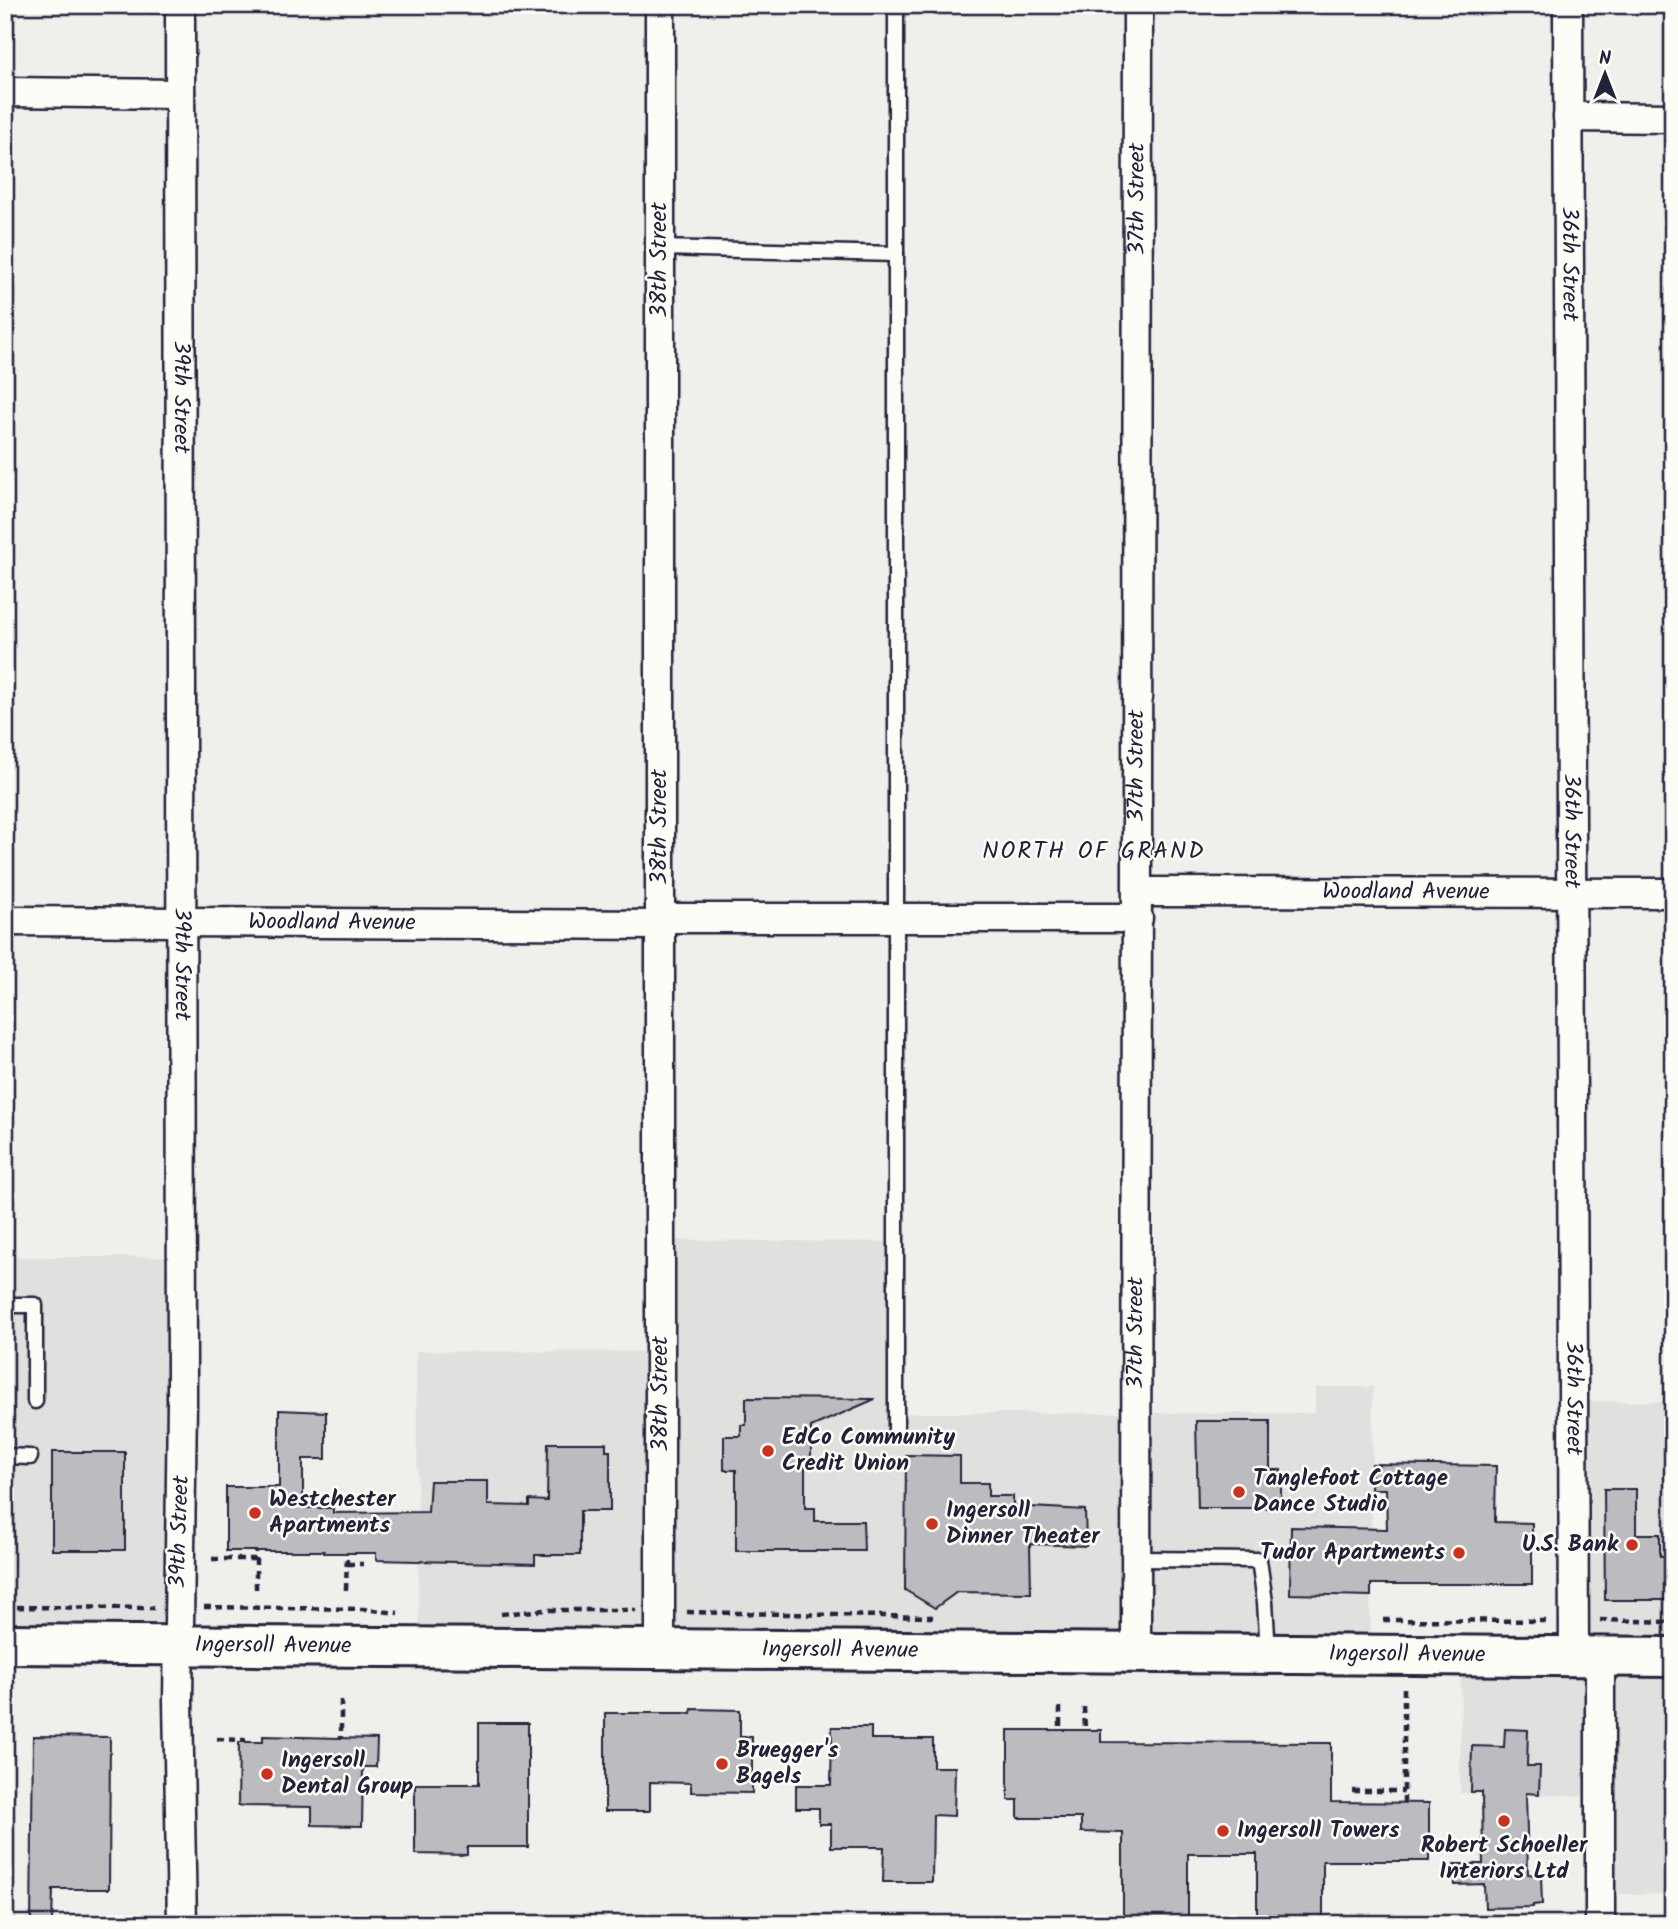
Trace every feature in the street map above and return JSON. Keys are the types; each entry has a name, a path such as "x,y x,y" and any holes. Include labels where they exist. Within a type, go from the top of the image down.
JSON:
{"main road":[{"name":"Ingersoll Avenue","path":"5,1644 1673,1657"}],"street":[{"name":"39th Street","path":"180,5 182,1450 177,1645 182,1924"},
{"name":"38th Street","path":"660,5 660,1649"},
{"name":"37th Street","path":"1136,1653 1138,5"},
{"name":"36th Street","path":"1568,5 1571,893 1587,1656 1600,1924"},
{"path":"5,92 180,94"},
{"path":"1568,117 1673,118"},
{"name":"Woodland Avenue","path":"5,921 660,922 896,918 1138,905 1571,893 1673,893"}],"lane":[{"path":"896,5 897,1430"},
{"path":"660,248 896,254"},
{"path":"5,1305 35,1305 35,1401"},
{"path":"5,1456 30,1457"},
{"path":"1137,1559 1259,1560 1268,1654"}],"path":[{"path":"256,1550 256,1589"},
{"path":"346,1590 347,1553"},
{"path":"212,1559 256,1559"},
{"path":"347,1564 363,1564"},
{"path":"5,1607 158,1609"},
{"path":"194,1607 363,1609 405,1613"},
{"path":"496,1614 545,1610 640,1610"},
{"path":"677,1612 936,1617"},
{"path":"1590,1620 1673,1622"},
{"path":"1404,1655 1404,1802"},
{"path":"341,1700 341,1739"},
{"path":"1060,1707 1060,1730"},
{"path":"1084,1707 1085,1730"},
{"path":"218,1740 244,1742"},
{"path":"1352,1791 1404,1791"}],"shaded area":[{"path":"661,1240 896,1242 897,1413 1315,1413 1315,1387 1373,1387 1370,1655 419,1647 416,1351 660,1352"},
{"path":"5,1257 182,1257 178,1645 5,1644"},
{"path":"1572,1401 1673,1402 1673,1894 1600,1894 1600,1796 1460,1793 1461,1656 1573,1656"}],"building":[{"path":"746,1398 875,1399 811,1427 811,1465 805,1465 805,1508 815,1508 815,1521 863,1521 864,1551 736,1551 736,1470 724,1470 724,1436 741,1436 741,1425 746,1425"},
{"path":"279,1410 326,1412 326,1459 303,1459 303,1508 333,1508 333,1513 428,1512 430,1481 488,1481 488,1505 529,1506 529,1500 547,1501 548,1443 606,1443 606,1451 610,1451 610,1511 580,1511 580,1555 535,1555 535,1564 376,1560 376,1553 226,1551 226,1487 279,1487"},
{"path":"1196,1421 1270,1421 1270,1470 1281,1470 1281,1508 1198,1508"},
{"path":"52,1452 125,1452 125,1550 52,1550"},
{"path":"906,1455 960,1456 960,1483 988,1483 988,1496 1013,1496 1013,1506 1085,1510 1086,1546 1030,1544 1031,1593 957,1592 935,1608 905,1590"},
{"path":"1372,1464 1496,1466 1495,1522 1532,1523 1532,1584 1371,1584 1371,1596 1290,1594 1291,1527 1387,1529 1386,1489 1371,1489"},
{"name":"U.S. Bank","path":"1604,1489 1636,1489 1636,1534 1660,1534 1660,1556 1673,1556 1673,1600 1605,1600"},
{"path":"692,1709 740,1710 740,1737 752,1737 752,1793 691,1792 691,1783 650,1782 650,1811 605,1811 605,1713 691,1713"},
{"path":"479,1723 528,1723 528,1847 467,1847 467,1855 415,1854 415,1784 479,1784"},
{"path":"832,1727 871,1727 871,1739 933,1739 933,1767 955,1767 954,1816 933,1815 932,1882 883,1882 884,1847 831,1847 831,1824 819,1824 819,1808 796,1808 796,1785 831,1785"},
{"path":"1505,1729 1528,1730 1527,1766 1540,1766 1539,1794 1526,1793 1528,1874 1541,1876 1542,1904 1533,1907 1485,1908 1484,1884 1455,1885 1454,1864 1483,1864 1482,1792 1471,1792 1472,1746 1504,1747"},
{"name":"Ingersoll Towers","path":"1008,1730 1101,1730 1101,1742 1331,1743 1331,1802 1429,1803 1429,1861 1323,1861 1323,1924 1257,1924 1257,1854 1188,1854 1188,1924 1123,1924 1123,1833 1081,1832 1081,1818 1018,1818 1018,1800 1008,1800"},
{"path":"33,1736 110,1737 109,1889 53,1889 52,1924 31,1924"},
{"path":"263,1736 377,1739 376,1767 363,1767 362,1826 312,1825 312,1807 238,1806 239,1742 263,1742"}],"place":[{"name":"EdCo Community Credit Union","path":"768,1451"},
{"name":"Tanglefoot Cottage Dance Studio","path":"1239,1492"},
{"name":"Westchester Apartments","path":"255,1513"},
{"name":"Ingersoll Dinner Theater","path":"932,1524"},
{"name":"U.S. Bank","path":"1632,1545"},
{"name":"Tudor Apartments","path":"1459,1553"},
{"name":"Bruegger's Bagels","path":"722,1764"},
{"name":"Ingersoll Dental Group","path":"267,1774"},
{"name":"Robert Schoeller Interiors Ltd","path":"1504,1821"},
{"name":"Ingersoll Towers","path":"1223,1831"}],"district":[{"name":"NORTH OF GRAND","path":"1094,851"}]}
